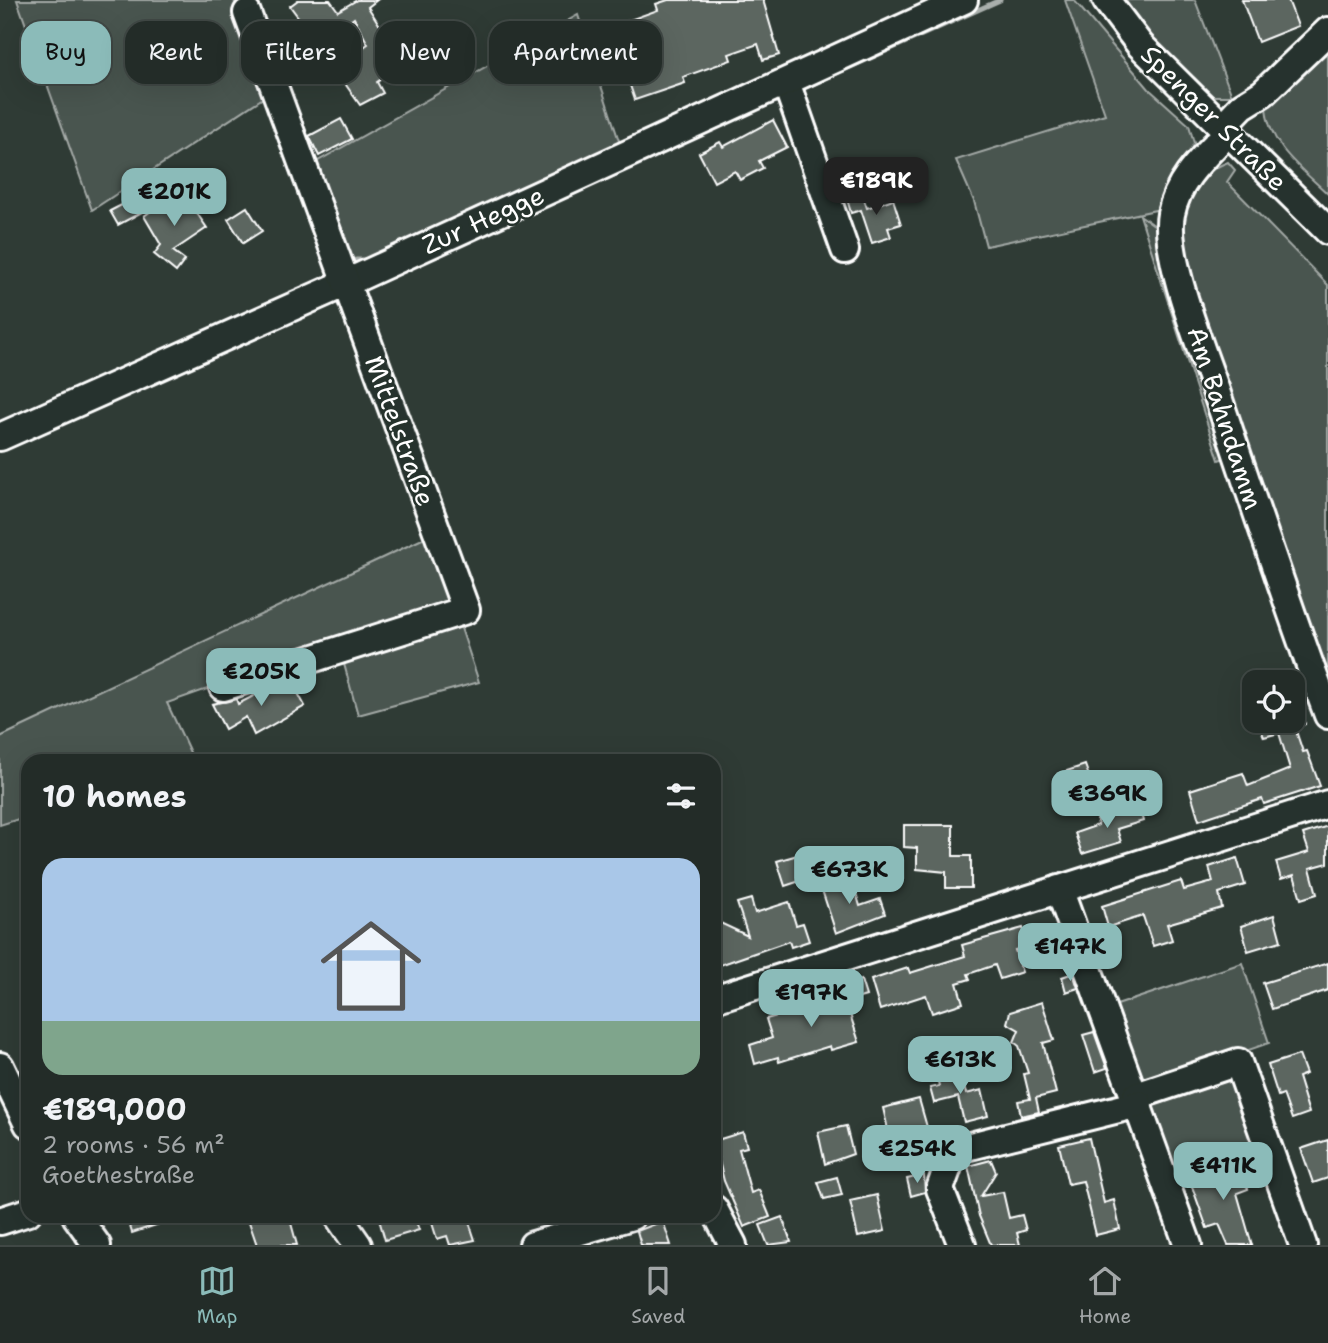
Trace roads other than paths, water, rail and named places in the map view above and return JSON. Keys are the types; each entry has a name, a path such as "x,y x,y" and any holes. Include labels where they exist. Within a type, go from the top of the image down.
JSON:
{"street":[{"name":"Zur Hegge","path":"0,436 346,283 964,0"},
{"name":"Spenger Straße","path":"1106,0 1140,45 1328,231"},
{"name":"Mittelstraße","path":"223,687 466,610 247,13"},
{"name":"Am Bahndamm","path":"1328,31 1263,93 1242,106 1191,170 1177,194 1170,216 1170,244 1201,348 1328,715"},
{"path":"786,82 845,250"},
{"path":"721,997 1328,804"},
{"path":"1059,889 1188,1245"},
{"path":"962,1245 940,1189 954,1150 1137,1100 1238,1062 1303,1245"},
{"path":"0,1066 21,1110"},
{"path":"0,1221 21,1214"},
{"path":"721,1222 733,1245"},
{"path":"81,1223 97,1245"},
{"path":"343,1223 358,1245"},
{"path":"533,1245 608,1223"}],"waterway":[{"path":"808,86 1000,0"},
{"path":"356,260 370,260"}]}
